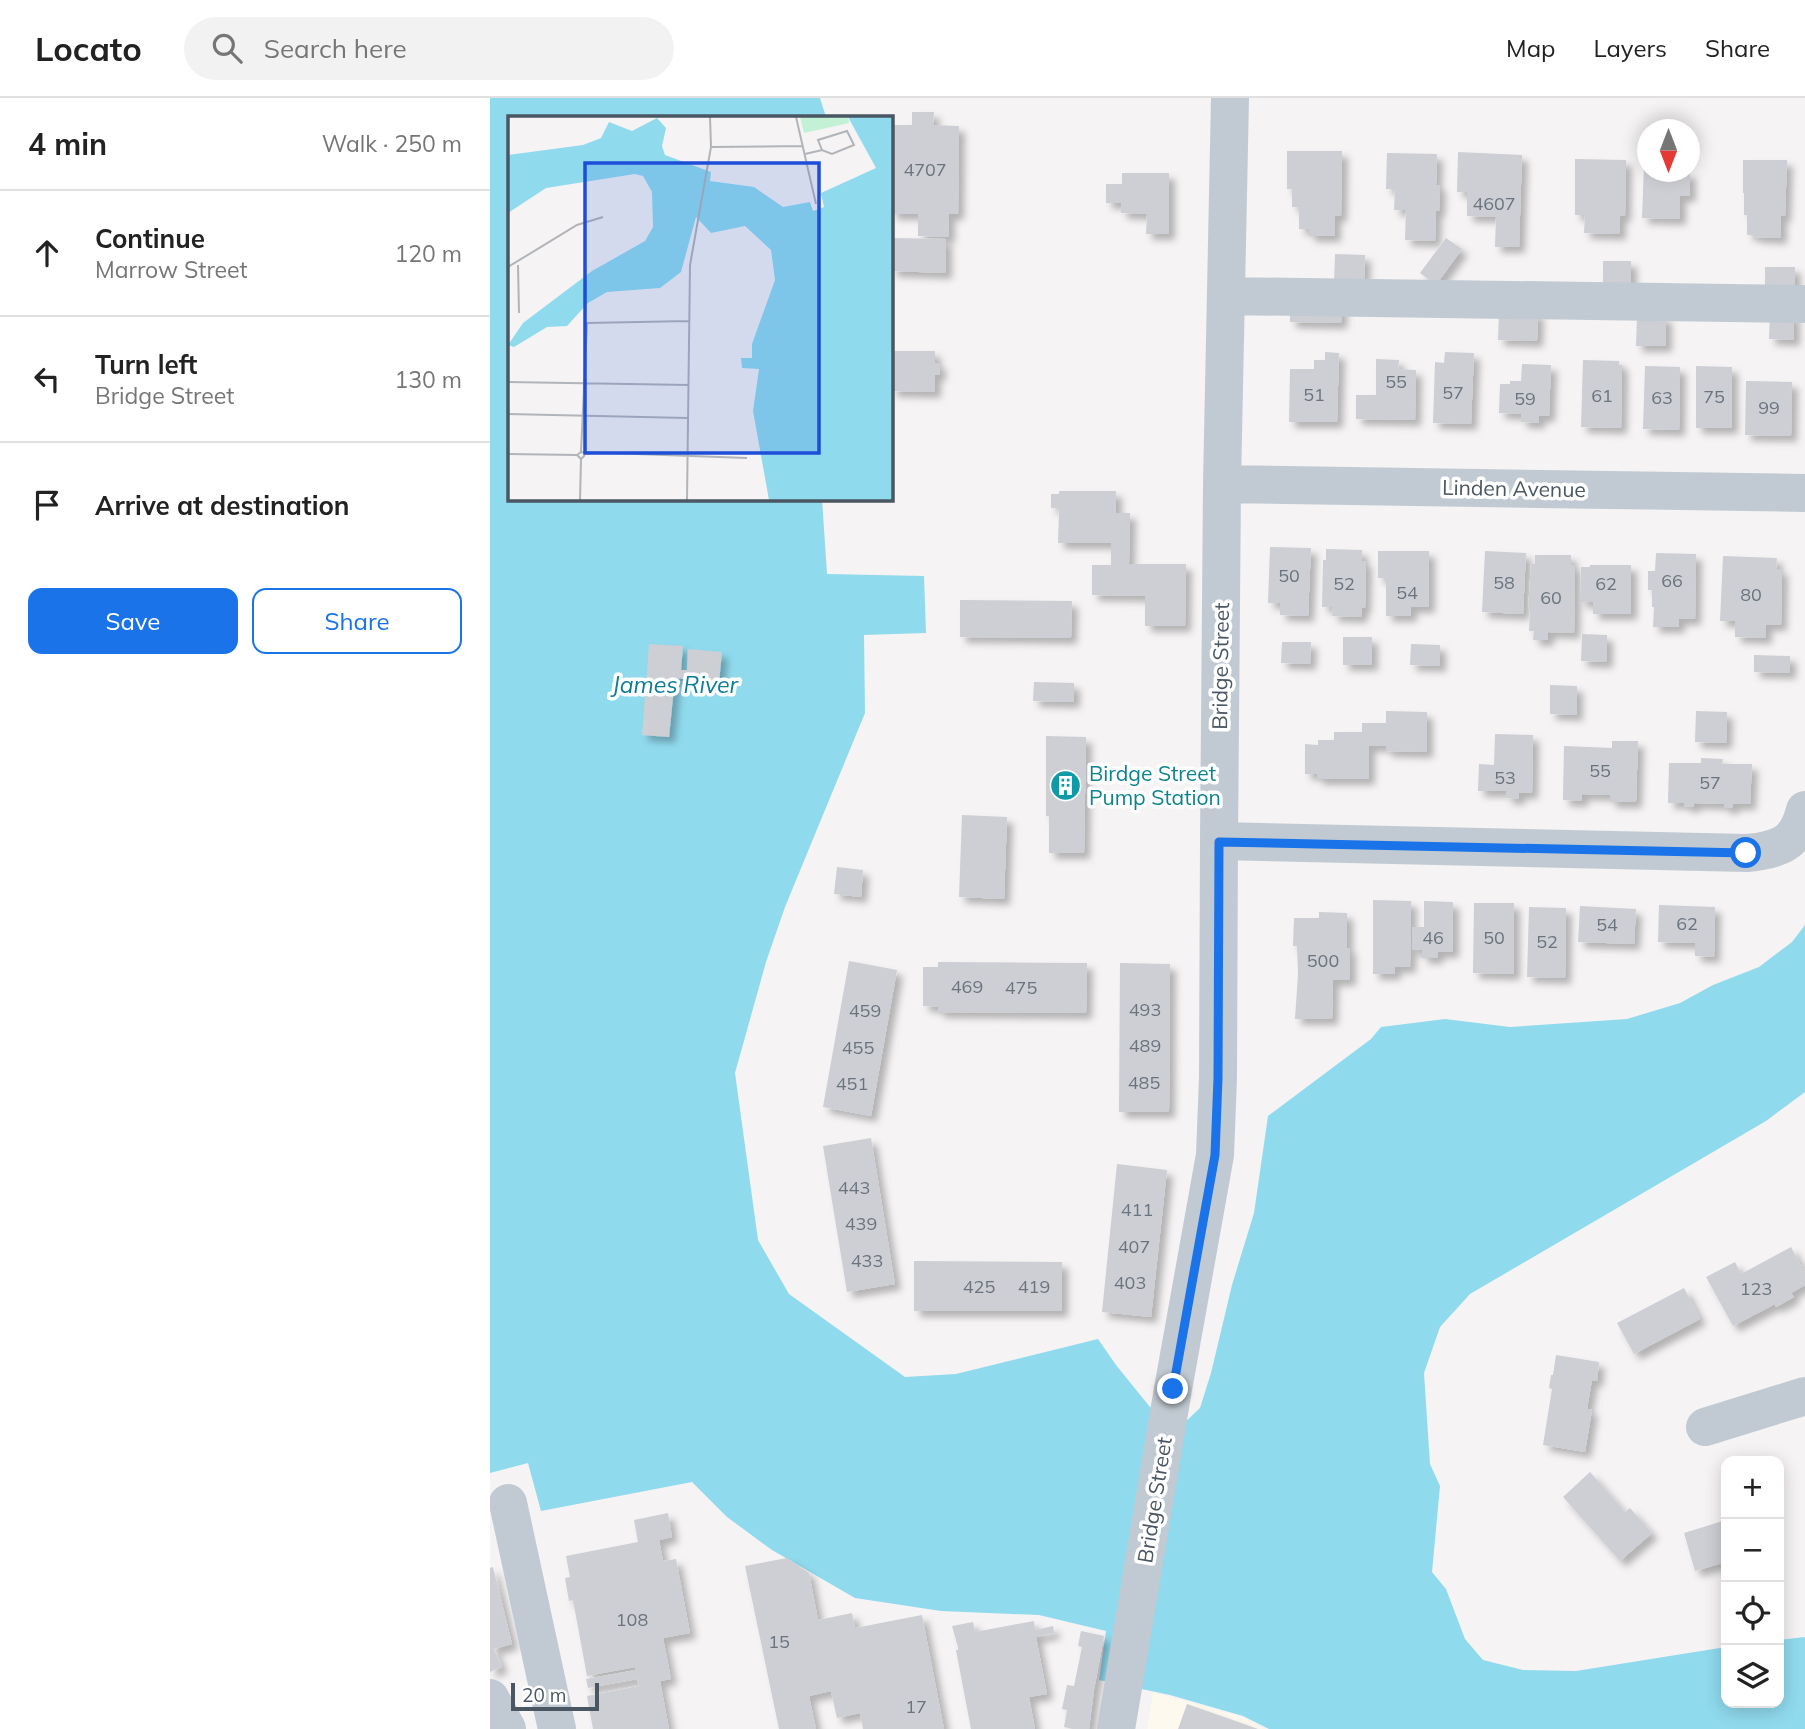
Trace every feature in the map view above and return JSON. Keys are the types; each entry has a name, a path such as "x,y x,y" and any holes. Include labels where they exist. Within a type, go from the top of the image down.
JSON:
{"street":[{"name":"Bridge Street","path":"1119,1715 1215,1155 1230,98"},
{"path":"1226,296 1805,304"},
{"name":"Linden Avenue","path":"1223,484 1805,493"},
{"path":"1219,842 1746,853 1763,852 1788,841 1797,833 1805,810"},
{"path":"1704,1427 1805,1396"},
{"path":"508,1503 557,1729"},
{"path":"526,1729 529,1722 515,1659 539,1646"},
{"path":"490,1698 507,1729"}],"shaded area":[{"path":"1153,1692 1242,1717 1264,1729 1147,1729"}],"water":[{"name":"James River","path":"490,98 820,98 826,116 508,116 508,500 822,500 827,574 924,576 926,633 864,635 865,713 785,907 766,962 735,1073 758,1240 789,1294 905,1377 956,1374 1098,1339 1150,1407 1179,1428 1200,1408 1211,1373 1232,1285 1254,1213 1268,1116 1371,1039 1381,1027 1445,1019 1510,1027 1627,1019 1680,1003 1713,985 1759,967 1792,942 1805,925 1805,1092 1766,1121 1470,1294 1440,1327 1424,1373 1430,1464 1440,1486 1432,1572 1446,1589 1465,1639 1483,1660 1523,1670 1576,1671 1721,1648 1721,1708 1784,1708 1784,1639 1805,1637 1805,1729 1269,1729 1243,1716 1170,1695 1099,1680 1106,1631 1039,1615 941,1611 855,1598 772,1550 727,1517 692,1482 541,1511 528,1463 490,1473"}],"building":[{"path":"912,112 934,112 933,125 959,126 958,214 949,214 949,237 918,236 918,214 892,214 892,125 912,125"},
{"path":"1287,151 1342,151 1341,216 1335,216 1335,236 1309,236 1309,229 1299,229 1299,207 1292,207 1292,189 1287,189"},
{"path":"1458,152 1522,155 1519,247 1495,247 1496,217 1467,216 1467,192 1457,192"},
{"path":"1387,153 1437,154 1436,185 1440,185 1435,241 1405,240 1406,210 1394,210 1395,189 1386,189"},
{"path":"1575,159 1626,160 1625,216 1620,216 1620,234 1584,233 1585,215 1575,215"},
{"path":"1743,160 1787,160 1785,216 1781,216 1781,238 1747,235"},
{"path":"1122,173 1169,173 1169,234 1146,234 1147,214 1121,213 1121,203 1106,203 1106,184 1122,184"},
{"path":"1643,182 1690,182 1690,196 1680,196 1680,219 1642,218"},
{"path":"892,238 946,239 946,273 892,271"},
{"path":"1446,238 1462,249 1436,285 1420,273"},
{"path":"1335,254 1365,255 1364,284 1334,284"},
{"path":"1603,261 1631,261 1631,289 1603,289"},
{"path":"1765,267 1795,267 1794,299 1765,298"},
{"path":"1290,303 1342,304 1341,323 1290,322"},
{"path":"1499,311 1538,312 1537,341 1498,340"},
{"path":"1770,313 1794,314 1794,340 1769,339"},
{"path":"1637,316 1666,316 1666,346 1636,346"},
{"path":"892,351 935,351 935,363 940,363 940,375 935,375 935,392 892,391"},
{"path":"1325,352 1339,353 1337,422 1289,422 1290,369 1314,369 1314,360 1325,360"},
{"path":"1445,352 1474,353 1471,424 1433,423 1435,362 1444,363"},
{"path":"1376,359 1399,360 1398,369 1416,370 1415,420 1356,419 1356,395 1376,395"},
{"path":"1583,360 1619,361 1619,365 1622,365 1621,428 1581,427"},
{"path":"1522,364 1551,365 1549,416 1539,416 1539,423 1521,422 1521,414 1499,413 1500,384 1521,381"},
{"path":"1645,366 1680,367 1679,430 1643,429"},
{"path":"1696,366 1732,367 1732,428 1696,428"},
{"path":"1746,381 1792,382 1791,436 1745,435"},
{"path":"1059,491 1116,491 1116,513 1130,513 1129,564 1186,564 1185,626 1145,626 1145,596 1092,595 1092,565 1111,565 1111,543 1058,543 1059,508 1051,508 1051,494 1059,494"},
{"path":"1270,547 1311,548 1308,616 1280,615 1280,603 1268,603"},
{"path":"1326,549 1362,550 1362,561 1366,561 1365,608 1362,608 1361,617 1332,616 1333,607 1322,607 1323,560 1326,560"},
{"path":"1378,551 1429,551 1429,607 1411,607 1411,616 1386,616 1386,578 1378,578"},
{"path":"1485,551 1526,553 1523,614 1482,612"},
{"path":"1656,553 1696,554 1695,619 1679,619 1679,627 1653,627 1654,607 1652,590 1648,590 1648,571 1655,571"},
{"path":"1535,555 1571,555 1571,565 1575,565 1574,633 1548,632 1548,640 1533,640 1534,631 1529,631 1528,611 1531,564 1535,564"},
{"path":"1723,556 1777,558 1776,569 1782,569 1781,625 1766,625 1766,638 1735,637 1735,621 1720,621"},
{"path":"1631,565 1631,614 1593,614 1593,602 1580,602 1581,567"},
{"path":"960,600 1072,601 1071,638 960,637"},
{"path":"1582,634 1607,635 1607,662 1581,661"},
{"path":"1343,637 1372,637 1372,665 1343,665"},
{"path":"1282,642 1311,642 1310,664 1281,663"},
{"path":"649,644 683,646 681,670 687,670 688,649 722,652 719,682 675,678 669,737 642,735"},
{"path":"1411,644 1440,645 1440,666 1410,665"},
{"path":"1754,655 1790,656 1790,673 1754,672"},
{"path":"1034,682 1074,683 1074,702 1033,701"},
{"path":"1550,685 1577,686 1577,715 1550,714"},
{"path":"1386,711 1427,712 1427,752 1386,751 1386,746 1369,746 1369,779 1317,779 1317,774 1305,774 1305,744 1318,745 1318,740 1334,740 1334,732 1362,732 1362,723 1386,723"},
{"path":"1696,711 1727,712 1726,743 1695,742"},
{"path":"1495,734 1533,735 1532,793 1519,793 1519,799 1506,798 1507,791 1478,791 1479,764 1494,765"},
{"name":"Birdge Street Pump Station","path":"1046,736 1086,737 1084,853 1049,853"},
{"path":"1612,741 1638,741 1636,802 1610,802 1610,795 1582,794 1582,801 1563,800 1564,746 1612,748"},
{"path":"1701,758 1723,759 1722,764 1752,764 1750,804 1733,804 1733,808 1724,808 1724,804 1694,803 1694,807 1684,806 1684,803 1668,803 1669,763 1701,763"},
{"path":"962,815 1007,817 1004,899 959,897"},
{"path":"837,867 863,870 861,897 834,894"},
{"path":"1373,900 1411,901 1410,967 1395,967 1395,974 1373,974"},
{"path":"1424,901 1453,902 1453,952 1438,952 1437,958 1422,958 1422,950 1412,950 1412,927 1424,927"},
{"path":"1474,903 1514,903 1514,974 1473,973"},
{"path":"1659,905 1715,907 1714,957 1695,956 1695,943 1658,942"},
{"path":"1580,906 1636,909 1634,944 1578,942"},
{"path":"1529,907 1566,908 1565,978 1527,977"},
{"path":"1319,912 1347,913 1350,980 1333,980 1332,1019 1295,1019 1298,974 1297,946 1293,946 1294,918 1319,918"},
{"path":"849,961 897,970 871,1116 823,1107"},
{"path":"938,962 1087,963 1086,1013 938,1012 938,1007 923,1006 923,967 938,967"},
{"path":"1120,963 1170,964 1169,1112 1119,1112"},
{"path":"871,1138 895,1284 847,1292 823,1146"},
{"path":"1117,1164 1167,1170 1151,1317 1102,1312"},
{"path":"1791,1247 1805,1273 1805,1285 1791,1293 1794,1297 1733,1326 1706,1277 1735,1262 1741,1274"},
{"path":"914,1261 1062,1262 1062,1311 914,1311"},
{"path":"1684,1288 1700,1319 1634,1354 1617,1323"},
{"path":"1556,1355 1599,1362 1597,1381 1592,1380 1587,1409 1592,1410 1585,1452 1543,1445 1552,1389 1549,1388"},
{"path":"1590,1472 1625,1512 1630,1508 1652,1533 1620,1561 1563,1497"},
{"path":"668,1513 672,1537 659,1540 663,1561 676,1559 690,1633 663,1638 671,1679 660,1681 669,1729 593,1729 587,1696 639,1686 637,1679 588,1688 586,1679 636,1670 635,1667 587,1676 573,1600 569,1601 565,1578 570,1577 566,1556 638,1542 634,1520"},
{"path":"1721,1522 1721,1563 1695,1571 1684,1533"},
{"path":"787,1558 809,1573 818,1620 852,1613 855,1628 922,1615 944,1729 863,1729 860,1713 837,1718 831,1691 809,1696 816,1729 779,1729 745,1566"},
{"path":"493,1567 512,1644 494,1649 502,1667 490,1672 490,1568"},
{"path":"1034,1621 1035,1630 1053,1626 1054,1633 1036,1637 1047,1694 1029,1697 1035,1729 971,1729 952,1626 973,1622 975,1632"},
{"path":"1081,1631 1104,1636 1089,1729 1073,1729 1064,1727 1067,1710 1062,1709 1067,1685 1074,1686 1082,1647 1078,1646"},
{"path":"1187,1704 1247,1725 1258,1729 1178,1729"}],"place":[{"name":"Birdge Street Pump Station","path":"1066,786"}],"route":[{"path":"1173,1389 1215,1155 1219,842 1746,853"}]}
